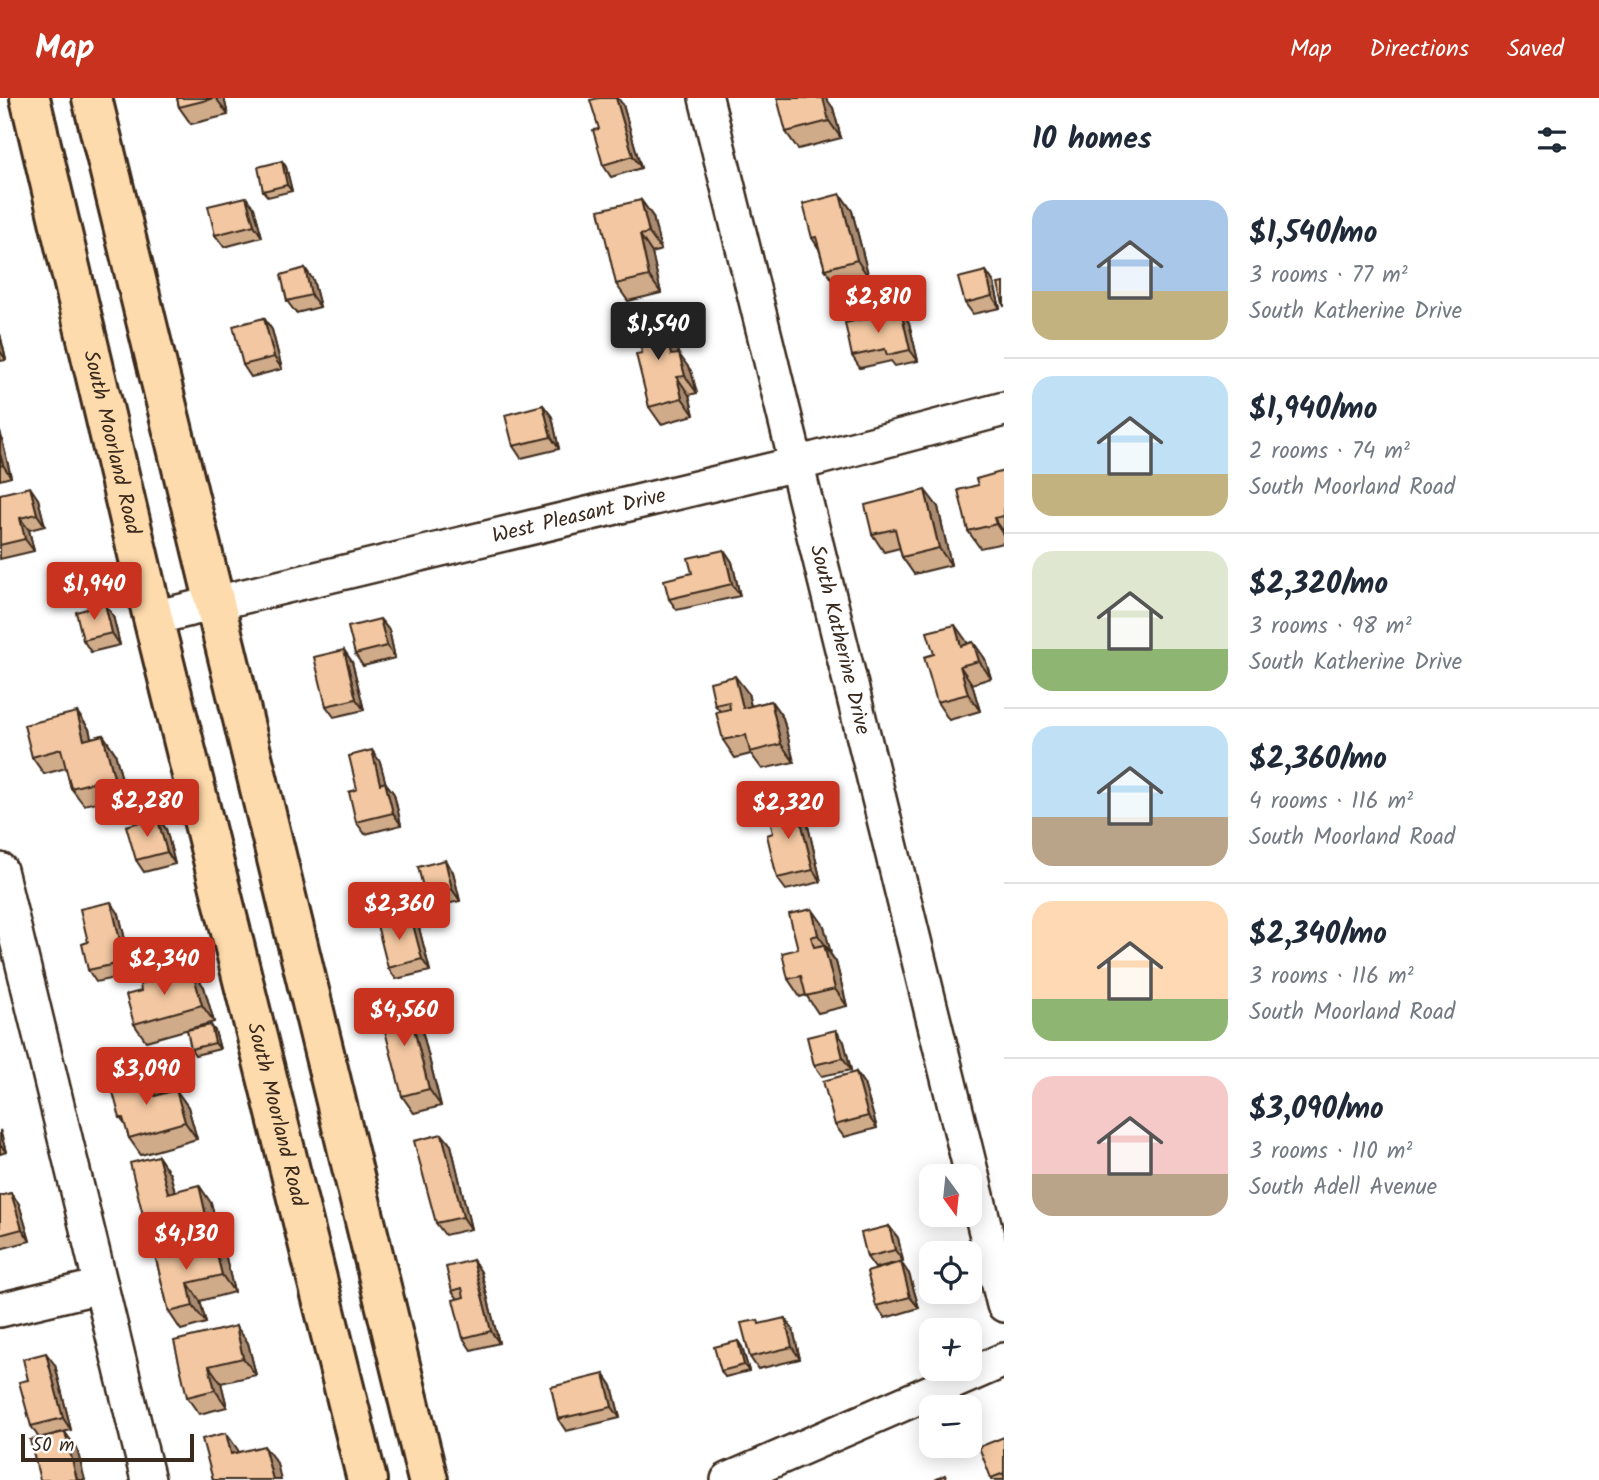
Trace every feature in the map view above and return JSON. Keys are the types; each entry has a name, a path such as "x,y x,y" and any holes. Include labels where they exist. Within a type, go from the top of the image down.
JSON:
{"main road":[{"name":"South Moorland Road","path":"30,98 153,618 367,1480"},
{"path":"92,98 428,1480"}],"street":[{"name":"South Katherine Drive","path":"706,98 1004,1306"},
{"name":"West Pleasant Drive","path":"153,618 796,464 1004,409"},
{"path":"0,870 148,1480"},
{"path":"0,1310 101,1286"},
{"path":"728,1480 1004,1360"}],"building":[{"path":"177,98 215,98 179,107"},
{"path":"616,98 633,156 603,165 593,130 599,129 590,100"},
{"path":"777,98 823,98 829,121 786,132"},
{"path":"282,161 287,185 263,191 258,167"},
{"path":"840,194 857,260 825,269 816,237 812,238 803,204"},
{"path":"246,197 254,225 215,235 208,206"},
{"path":"641,200 649,233 640,235 649,276 616,284 599,210"},
{"path":"305,268 311,295 287,301 281,275"},
{"path":"986,271 992,296 965,303 958,278"},
{"path":"1004,283 1004,307 998,284"},
{"path":"901,311 910,350 887,355 885,349 852,356 845,323"},
{"path":"661,314 671,355 679,354 685,376 677,377 682,398 649,407 636,354 642,353 634,320"},
{"path":"264,318 274,357 243,365 233,326"},
{"path":"543,405 551,437 513,446 505,415"},
{"path":"1004,471 1004,516 994,518 996,524 968,531 958,490 978,485 976,479"},
{"path":"30,487 37,514 20,518 25,539 0,545 0,494"},
{"path":"925,490 939,548 902,557 895,529 872,534 865,505"},
{"path":"724,550 732,584 669,599 664,580 692,573 688,558"},
{"path":"105,604 112,633 83,640 76,612"},
{"path":"380,619 387,646 355,654 348,627"},
{"path":"955,625 961,646 973,642 979,661 960,666 968,694 937,702 924,657 934,654 927,632"},
{"path":"344,650 356,699 326,706 314,657"},
{"path":"735,676 743,708 771,701 781,744 750,752 746,735 723,740 716,712 730,709 729,702 715,705 710,682"},
{"path":"77,712 84,740 103,735 114,777 71,788 61,749 32,757 24,725"},
{"path":"372,750 380,784 385,782 393,813 356,822 349,792 357,789 349,756"},
{"path":"796,801 813,870 777,878 767,835 773,833 767,808"},
{"path":"157,817 167,852 136,860 126,826"},
{"path":"445,860 452,889 425,895 418,867"},
{"path":"111,902 125,962 88,970 82,944 88,942 80,909"},
{"path":"812,909 818,935 811,937 814,947 824,945 835,989 806,996 801,976 788,979 782,953 798,949 789,914"},
{"path":"411,917 422,959 388,968 377,925"},
{"path":"192,970 202,1005 134,1024 126,995 141,991 140,984"},
{"path":"407,1001 429,1089 402,1096 379,1008"},
{"path":"211,1025 215,1043 191,1049 187,1030"},
{"path":"836,1030 843,1058 814,1065 807,1037"},
{"path":"856,1072 868,1116 835,1125 823,1081"},
{"path":"149,1074 155,1096 176,1090 185,1122 129,1138 111,1085"},
{"path":"442,1134 463,1217 436,1223 414,1141"},
{"path":"158,1156 168,1193 199,1185 207,1220 148,1235 130,1163"},
{"path":"11,1193 22,1229 0,1235 0,1196"},
{"path":"889,1226 895,1250 867,1257 861,1233"},
{"path":"213,1240 222,1275 188,1283 193,1306 169,1312 155,1255"},
{"path":"473,1260 491,1331 463,1338 453,1300 464,1297 462,1288 452,1291 446,1267"},
{"path":"901,1262 910,1297 876,1306 867,1272"},
{"path":"785,1318 792,1347 750,1357 741,1323 758,1320 759,1324"},
{"path":"236,1326 243,1358 209,1366 215,1390 187,1397 174,1341"},
{"path":"738,1341 744,1365 721,1371 714,1347"},
{"path":"46,1353 63,1418 31,1426 19,1382 28,1380 23,1359"},
{"path":"604,1374 612,1407 558,1419 551,1387"},
{"path":"65,1432 77,1480 40,1480 30,1440"},
{"path":"226,1433 231,1454 264,1446 273,1480 213,1480 202,1439"},
{"path":"1004,1437 1004,1473 991,1478 982,1455 982,1446"}]}
